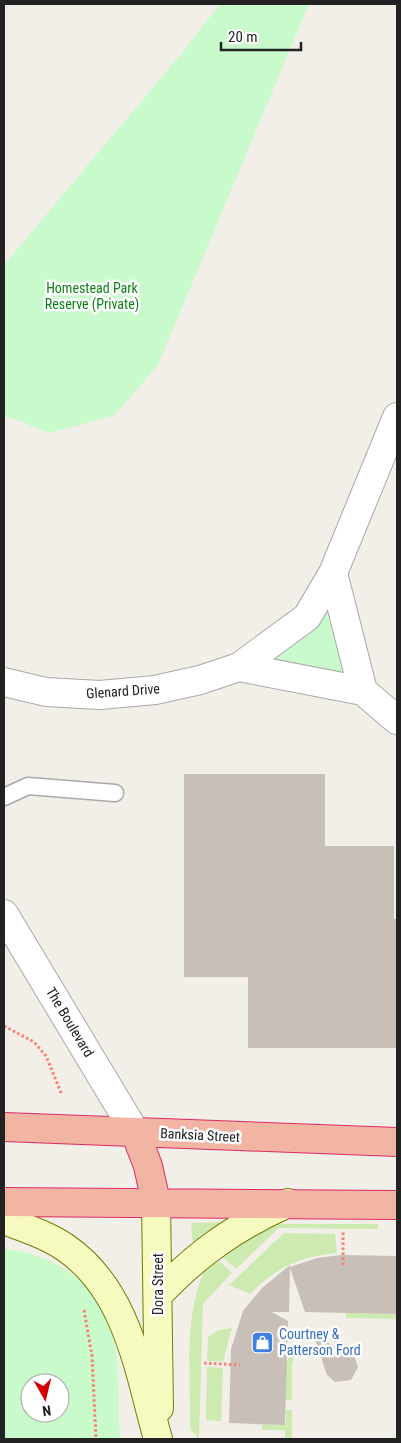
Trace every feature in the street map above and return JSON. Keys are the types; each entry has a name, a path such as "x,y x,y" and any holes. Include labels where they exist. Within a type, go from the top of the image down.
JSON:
{"highway":[{"name":"Banksia Street","path":"4,1127 397,1142"},
{"name":"Dora Street","path":"135,1132 148,1166 156,1202"},
{"path":"4,1202 397,1205"}],"main road":[{"name":"Dora Street","path":"156,1202 159,1439"},
{"path":"158,1296 211,1246 247,1222 288,1203"},
{"path":"4,1220 46,1237 65,1248 94,1272 103,1284 114,1301 130,1340 159,1439"}],"street":[{"name":"Glenard Drive","path":"4,682 46,692 100,695 155,690 200,680 240,667 307,617 333,573 397,417"},
{"path":"333,573 363,690 397,720"},
{"name":"Glenard Drive","path":"240,667 363,690"},
{"name":"The Boulevard","path":"4,914 135,1132"}],"lane":[{"path":"4,797 28,786 115,793"}],"path":[{"path":"4,1026 34,1042 46,1056 62,1095"},
{"path":"343,1231 343,1265"},
{"path":"81,1304 89,1328 96,1439"},
{"path":"204,1364 240,1365"}],"green space":[{"name":"Homestead Park Reserve (Private)","path":"220,4 309,4 158,365 114,416 49,433 4,415 4,265 181,54"},
{"path":"331,589 354,682 255,665"},
{"path":"228,1222 193,1246 191,1223"},
{"path":"378,1224 378,1229 279,1228 236,1269 218,1253 270,1225"},
{"path":"284,1233 335,1234 337,1253 300,1260 289,1265 269,1277 250,1294 229,1285"},
{"path":"4,1249 23,1252 59,1265 88,1288 99,1303 108,1321 116,1352 120,1439 4,1439"},
{"path":"214,1256 232,1273 203,1304 199,1439 191,1430 190,1425 190,1337 196,1293 204,1273"},
{"path":"345,1302 348,1313 397,1314 397,1319 346,1318"},
{"path":"232,1328 223,1361 207,1361 208,1337 219,1330"},
{"path":"293,1343 298,1345 292,1364 292,1400 286,1400 285,1361 288,1360"},
{"path":"207,1367 223,1368 221,1421 206,1420"},
{"path":"286,1410 292,1410 292,1439 285,1439 285,1430 262,1430 262,1424 286,1425"}],"building":[{"path":"184,774 325,774 325,846 394,846 394,919 397,919 397,1048 248,1048 248,977 184,977"},
{"name":"Courtney & Patterson Ford","path":"341,1255 397,1256 397,1314 305,1312 290,1268 289,1312 272,1312 288,1321 285,1425 229,1423 231,1349 243,1311 262,1288 290,1265 290,1267 317,1258"},
{"path":"313,1334 355,1358 358,1367 351,1380 335,1382 327,1375"}],"place":[{"name":"Courtney & Patterson Ford","path":"263,1342"}]}
